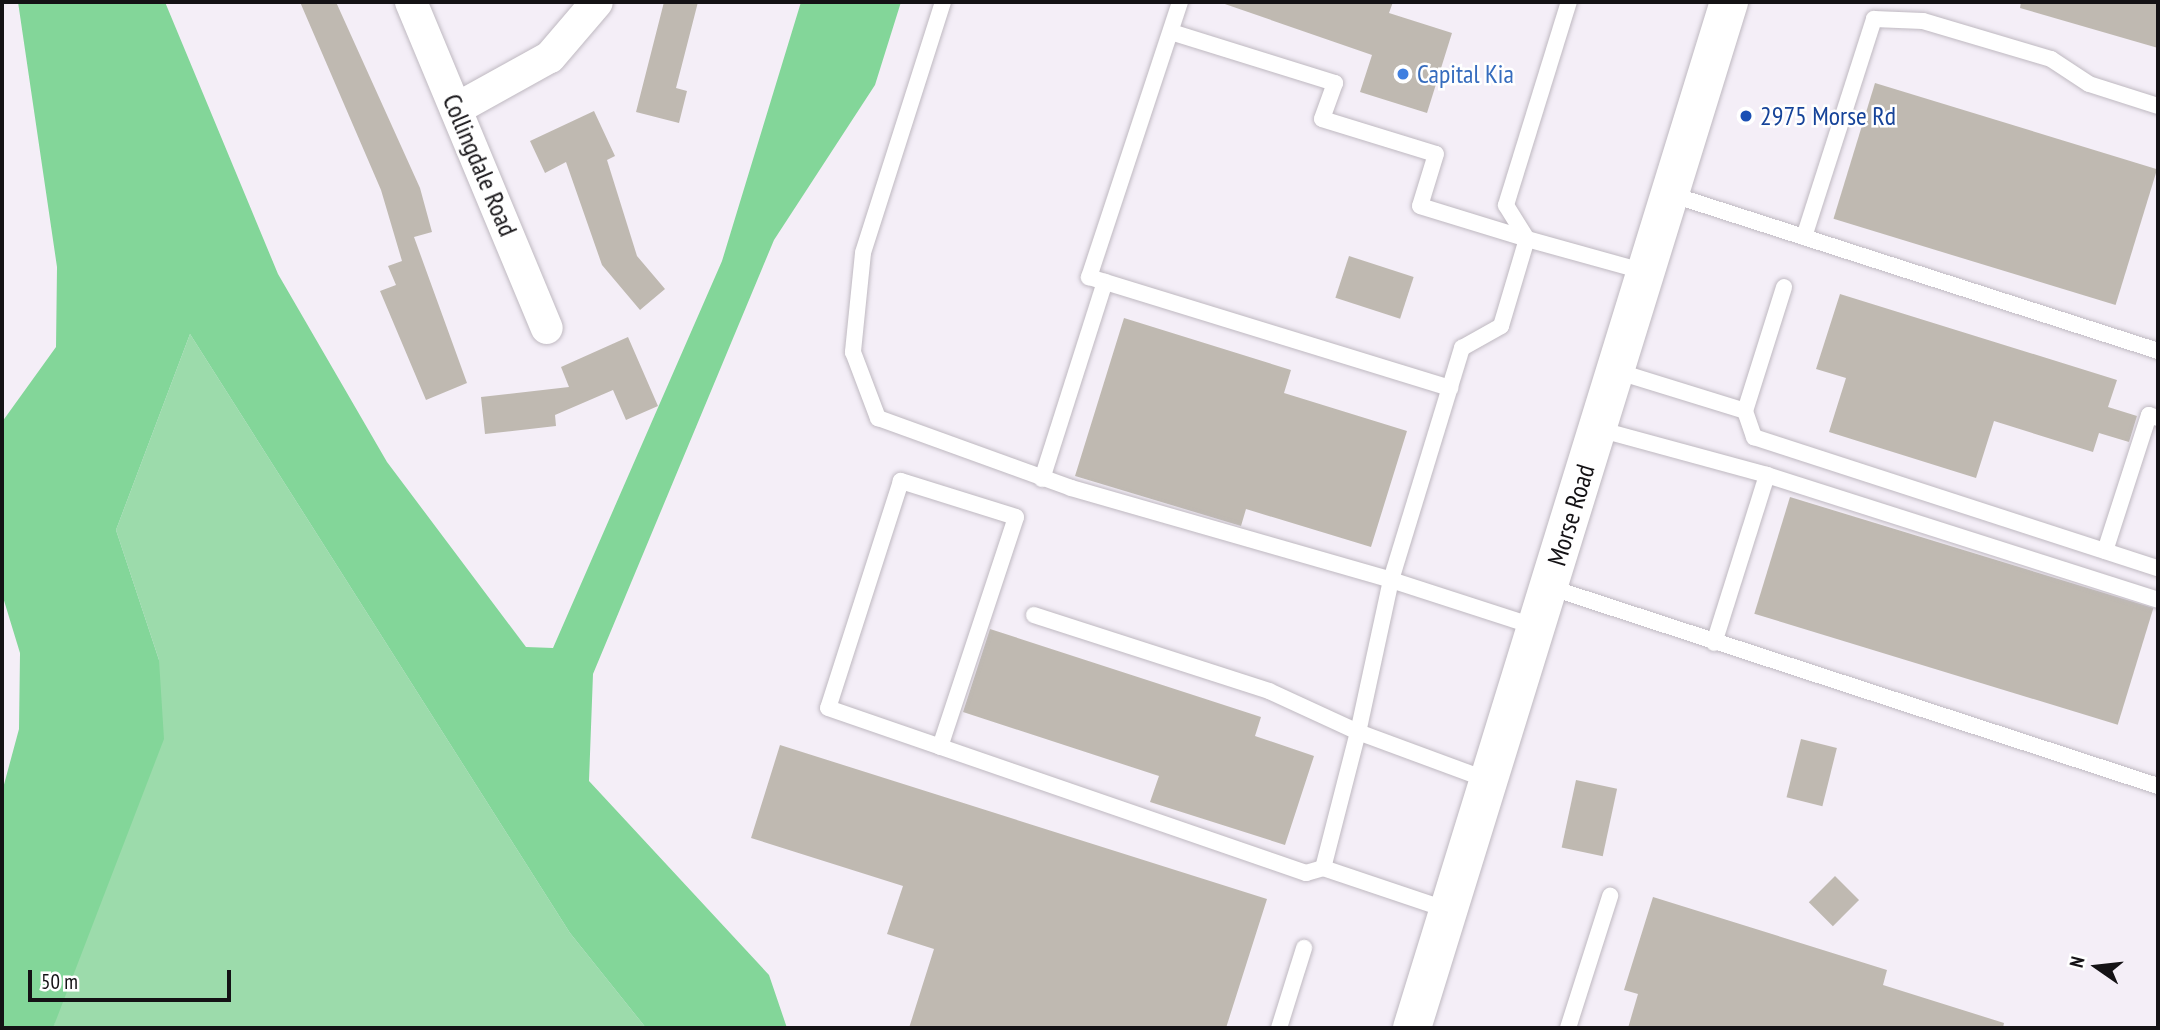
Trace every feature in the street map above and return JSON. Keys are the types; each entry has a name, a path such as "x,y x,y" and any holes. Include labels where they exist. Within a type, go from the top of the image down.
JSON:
{"main road":[{"name":"Morse Road","path":"1412,1028 1729,2"}],"street":[{"name":"Collingdale Road","path":"411,2 547,328"},
{"path":"456,109 550,57 597,2"}],"lane":[{"path":"943,2 863,253 853,352 878,418 1042,479 1391,580 1536,627"},
{"path":"1180,2 1089,277 1450,388"},
{"path":"1323,868 1358,732 1391,580 1462,348 1501,326 1527,239 1506,205 1569,2"},
{"path":"1804,236 1874,19 1923,21 2051,59 2089,84 2158,106"},
{"path":"1171,32 1335,83 1322,119 1436,154 1420,205 1527,239 1646,272"},
{"path":"1670,194 2158,351"},
{"path":"1042,479 1105,282"},
{"path":"1784,287 1745,411 1754,437 2158,568"},
{"path":"1616,371 1745,411"},
{"path":"2105,551 2149,415 2158,418"},
{"path":"1598,429 1767,475 2158,600"},
{"path":"1714,643 1767,475"},
{"path":"940,747 1016,517 901,481 828,708 940,747 1306,873 1323,868 1448,910"},
{"path":"1549,587 2158,786"},
{"path":"1034,615 1269,691 1358,732 1488,780"},
{"path":"1568,1028 1610,896"},
{"path":"1279,1028 1304,948"}],"green space":[{"path":"18,2 165,2 278,274 387,462 526,647 553,648 722,261 801,2 901,2 875,85 774,240 593,674 589,781 769,975 787,1028 646,1028 570,933 190,334 116,530 159,660 164,739 53,1028 2,1028 2,792 19,729 20,653 2,594 2,422 56,347 57,267"},
{"path":"190,334 570,933 646,1028 53,1028 159,660 116,530"}],"building":[{"path":"300,2 336,2 420,188 432,232 414,237 467,383 426,400 380,291 396,285 388,266 402,261 381,190"},
{"path":"664,2 698,2 676,88 687,91 679,123 636,112"},
{"name":"Capital Kia","path":"1219,2 1393,2 1389,13 1452,33 1427,113 1360,92 1372,55"},
{"path":"2021,2 2158,2 2158,48 2020,8"},
{"path":"1875,83 2157,169 2116,305 1833,219"},
{"path":"594,111 615,156 607,160 637,256 665,289 640,310 602,265 566,162 545,173 530,141"},
{"path":"1349,256 1414,277 1400,319 1335,298"},
{"path":"1840,294 2117,380 2108,407 2137,416 2129,442 2099,433 2093,452 1994,421 1976,478 1829,432 1846,378 1816,369"},
{"path":"1124,318 1291,370 1284,393 1407,431 1371,547 1246,509 1241,526 1075,476"},
{"path":"628,337 658,406 626,420 613,390 555,415 556,426 485,434 481,397 569,387 561,367"},
{"path":"1790,497 2153,608 2118,725 1754,614"},
{"path":"990,629 1261,717 1255,736 1314,756 1285,845 1150,802 1159,776 963,712"},
{"path":"1801,739 1837,748 1822,806 1786,797"},
{"path":"780,745 1267,899 1226,1028 909,1028 934,949 887,934 903,886 751,838"},
{"path":"1576,780 1617,789 1603,856 1562,847"},
{"path":"1835,876 1859,900 1833,926 1809,902"},
{"path":"1653,897 1887,970 1883,985 2004,1023 2003,1028 1628,1028 1638,994 1624,990"}],"place":[{"name":"Capital Kia","path":"1403,74"},
{"name":"2975 Morse Rd","path":"1746,116"}]}
